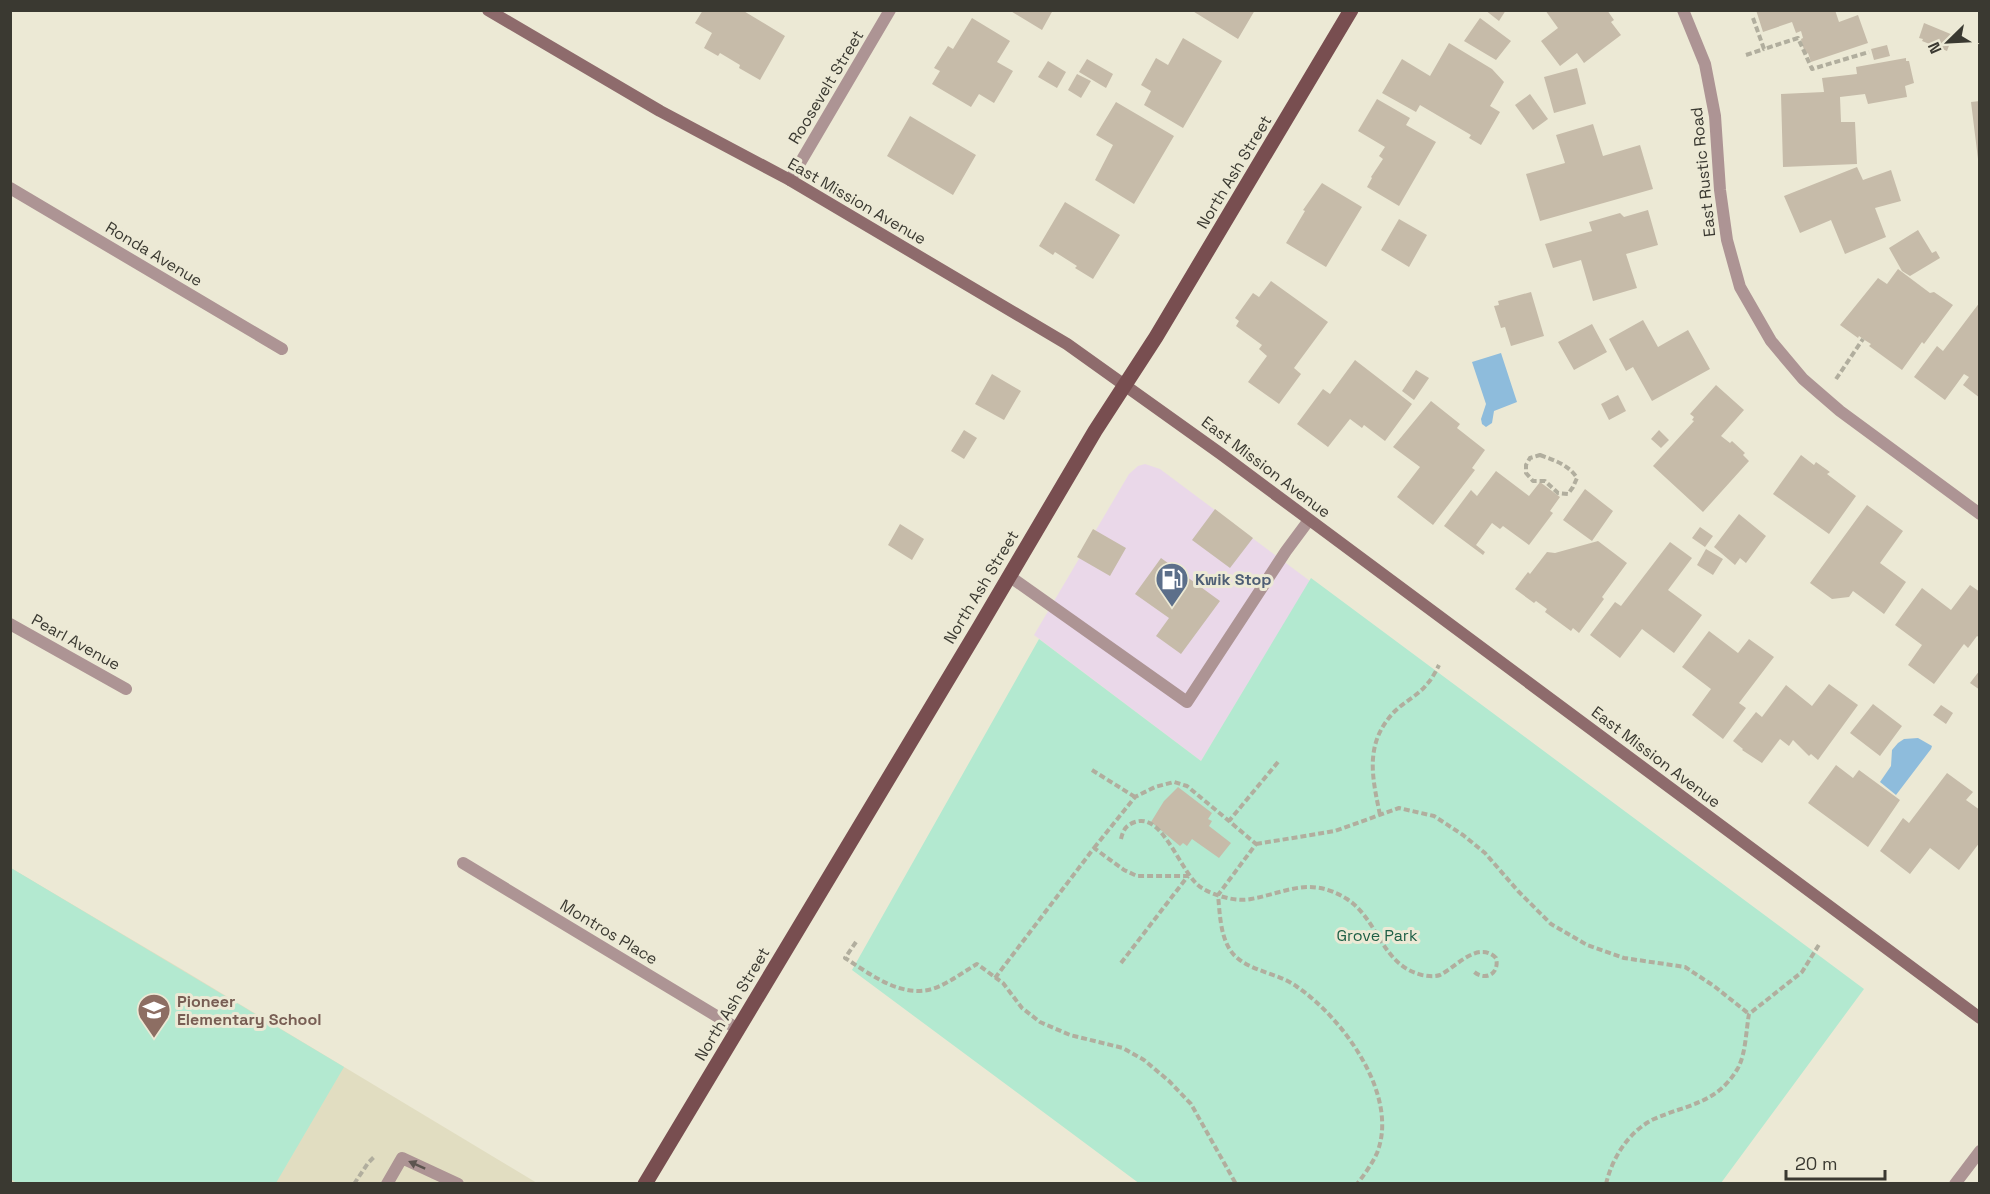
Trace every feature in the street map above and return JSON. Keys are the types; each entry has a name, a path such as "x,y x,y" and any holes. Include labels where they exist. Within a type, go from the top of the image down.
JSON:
{"main road":[{"name":"East Mission Avenue","path":"488,10 660,111 790,180 1067,344 1309,520 1980,1018"},
{"name":"North Ash Street","path":"645,1184 1095,431 1156,337 1351,10"}],"street":[{"name":"Roosevelt Street","path":"790,180 890,10"},
{"name":"East Rustic Road","path":"1683,10 1706,64 1727,240 1740,287 1766,332 1803,379 1840,411 1980,514"},
{"name":"Ronda Avenue","path":"10,188 282,348"},
{"path":"1009,576 1187,702 1286,550 1309,520"},
{"name":"Pearl Avenue","path":"10,624 126,689"},
{"name":"Montros Place","path":"463,863 738,1029"},
{"path":"1955,1184 1980,1151"},
{"path":"387,1184 402,1158 458,1184"}],"path":[{"path":"1753,18 1764,49"},
{"path":"1746,55 1798,38 1812,69 1869,52"},
{"path":"1849,360 1863,339"},
{"path":"1540,455 1572,470 1577,478 1568,494 1558,493 1545,481 1533,481 1526,473 1526,465 1530,458 1540,455"},
{"path":"1380,815 1372,776 1373,749 1383,726 1396,711 1427,685 1439,665"},
{"path":"1229,821 1278,762"},
{"path":"1092,770 1136,797"},
{"path":"995,978 1136,797 1155,787 1174,782 1187,786 1256,844"},
{"path":"1357,1184 1377,1152 1382,1128 1380,1104 1362,1059 1347,1036 1329,1015 1295,985 1248,965 1234,955 1222,932 1218,895 1256,844 1335,831 1399,808 1434,816 1485,853 1551,924 1587,945 1624,958 1685,967 1714,986 1749,1014"},
{"path":"1121,839 1126,827 1132,823 1145,821 1152,825 1176,853 1189,876 1201,888 1218,895 1250,899 1286,889 1310,887 1328,890 1345,898 1358,908 1383,946 1403,967 1419,974 1435,977 1478,951 1488,952 1496,958 1497,968 1494,972 1479,976 1473,971"},
{"path":"1094,848 1124,870 1137,876 1189,876"},
{"path":"1121,963 1189,876"},
{"path":"856,942 845,958 894,987 916,991 938,987 977,964 1003,983 1022,1008 1040,1022 1070,1035 1123,1048 1144,1060 1169,1080 1191,1104 1236,1184"},
{"path":"1606,1184 1610,1167 1620,1148 1651,1120 1709,1099 1727,1083 1739,1065 1749,1014 1802,972 1820,943"}],"shaded area":[{"name":"Kwik Stop","path":"1145,464 1160,469 1310,581 1201,761 1034,635 1129,474 1138,466"},
{"name":"Pioneer Elementary School","path":"11,868 178,967 537,1183 11,1184"}],"green space":[{"name":"Grove Park","path":"1311,578 1864,989 1721,1183 1140,1184 852,970 1039,639 1201,761"},
{"name":"Pioneer Elementary School","path":"11,868 344,1067 276,1183 18,1184 11,1179"}],"water":[{"path":"1501,353 1517,402 1494,411 1492,423 1486,427 1482,424 1481,419 1486,404 1472,362"},
{"path":"1918,738 1932,746 1931,749 1896,795 1880,782 1891,766 1892,750 1904,739"}],"building":[{"path":"703,10 742,10 785,36 760,80 739,68 740,65 720,53 718,56 704,48 712,33 695,23"},
{"path":"1009,10 1053,10 1042,30"},
{"path":"1191,10 1255,10 1238,39"},
{"path":"1485,10 1506,10 1499,21"},
{"path":"1545,10 1607,10 1614,20 1611,22 1621,35 1584,63 1577,53 1560,66 1541,41 1558,28"},
{"path":"1756,10 1835,10 1839,22 1858,15 1868,43 1811,62 1808,53 1805,54 1801,31 1796,33 1792,22 1763,32"},
{"path":"972,18 1010,41 997,62 1013,71 994,103 979,94 971,107 932,84 940,71 934,68 948,46 953,49"},
{"path":"1480,18 1511,41 1496,60 1464,41"},
{"path":"1924,23 1953,35 1947,51 1919,38"},
{"path":"1183,38 1222,61 1183,128 1144,105 1151,91 1141,85 1156,58 1168,65"},
{"path":"1449,43 1492,69 1504,82 1490,106 1500,112 1481,145 1469,138 1471,135 1420,105 1416,112 1382,93 1402,59 1430,76"},
{"path":"1887,45 1890,56 1874,60 1871,49"},
{"path":"1906,58 1906,61 1909,61 1914,83 1905,86 1907,97 1868,104 1865,94 1840,97 1841,122 1855,122 1857,164 1783,167 1781,94 1824,92 1822,78 1857,74 1856,67"},
{"path":"1087,59 1113,74 1106,88 1079,72"},
{"path":"1048,61 1066,72 1057,88 1038,77"},
{"path":"1577,68 1586,104 1554,113 1544,77"},
{"path":"1077,74 1091,81 1081,98 1068,90"},
{"path":"1530,94 1548,119 1533,130 1515,105"},
{"path":"1377,99 1410,118 1406,125 1436,142 1399,206 1367,187 1383,159 1379,156 1385,147 1358,131"},
{"path":"1980,101 1980,159 1978,159 1971,102"},
{"path":"1116,102 1174,136 1134,204 1095,180 1113,145 1096,135"},
{"path":"910,116 976,155 953,195 887,156"},
{"path":"1593,124 1603,156 1640,145 1653,189 1540,221 1526,174 1565,163 1556,135"},
{"path":"1857,167 1863,180 1891,170 1901,201 1875,208 1886,237 1845,254 1831,220 1800,233 1784,196"},
{"path":"1322,183 1362,207 1326,267 1286,243 1305,211 1303,210"},
{"path":"1065,202 1120,235 1093,279 1055,252 1053,255 1039,246"},
{"path":"1648,210 1658,245 1626,254 1637,288 1593,301 1581,260 1553,268 1545,244 1592,231 1589,222 1620,213 1624,217"},
{"path":"1399,219 1427,235 1409,267 1381,250"},
{"path":"1918,230 1932,253 1936,251 1940,258 1910,276 1902,271 1889,248"},
{"path":"1898,269 1930,293 1934,292 1953,305 1902,370 1869,346 1871,344 1840,325 1878,278 1887,284"},
{"path":"1271,281 1328,322 1294,368 1301,374 1279,404 1248,382 1267,356 1259,349 1262,345 1236,326 1239,321 1235,318 1253,293 1259,297"},
{"path":"1531,292 1544,336 1511,346 1505,327 1501,328 1494,306 1499,305 1498,301"},
{"path":"1980,302 1980,398 1963,385 1969,377 1964,374 1945,400 1914,377 1937,346 1943,351"},
{"path":"1643,320 1658,347 1688,330 1710,369 1652,401 1633,367 1626,371 1609,339"},
{"path":"1592,324 1607,352 1574,370 1558,342"},
{"path":"1355,360 1412,404 1385,441 1364,425 1362,428 1350,419 1328,447 1297,424 1323,389 1330,394"},
{"path":"1416,370 1429,378 1414,400 1402,391"},
{"path":"992,374 1021,391 1004,420 975,404"},
{"path":"1716,385 1744,410 1721,436 1730,443 1732,441 1745,453 1743,455 1749,461 1703,512 1653,466 1694,421 1692,420 1694,417 1690,414"},
{"path":"1618,395 1626,411 1609,420 1601,404"},
{"path":"1431,401 1460,424 1457,428 1485,450 1472,468 1475,470 1433,525 1397,497 1420,467 1393,447"},
{"path":"964,430 977,438 964,459 951,451"},
{"path":"1659,430 1669,440 1661,448 1651,439"},
{"path":"1801,455 1814,465 1816,462 1830,472 1827,474 1856,496 1829,534 1773,494"},
{"path":"1496,471 1529,496 1540,482 1560,497 1550,511 1553,513 1529,545 1503,526 1500,529 1492,523 1476,545 1485,552 1483,555 1444,526 1471,490 1477,496"},
{"path":"1585,489 1613,511 1592,541 1563,520"},
{"path":"1867,505 1903,531 1880,563 1906,582 1884,614 1853,591 1849,597 1832,599 1810,583"},
{"path":"1215,509 1253,538 1230,568 1192,540"},
{"path":"1739,514 1766,536 1746,563 1740,558 1735,565 1714,547"},
{"path":"900,524 924,539 912,560 888,545"},
{"path":"1700,527 1713,536 1705,547 1692,538"},
{"path":"1093,529 1126,548 1110,576 1077,557"},
{"path":"1598,541 1627,563 1579,633 1573,628 1571,631 1545,612 1547,609 1536,601 1534,603 1515,589 1547,552 1555,553"},
{"path":"1670,542 1692,558 1668,590 1702,615 1674,653 1642,629 1620,658 1590,635 1615,602 1621,606"},
{"path":"1706,549 1723,559 1713,575 1697,565"},
{"path":"1161,558 1220,601 1181,654 1156,636 1169,618 1135,594"},
{"path":"1970,585 1980,592 1980,638 1977,636 1968,648 1964,644 1934,684 1908,665 1922,645 1895,625 1922,588 1951,610"},
{"path":"1709,631 1738,653 1749,639 1774,657 1739,703 1746,708 1723,739 1692,715 1711,689 1682,667"},
{"path":"1980,670 1980,690 1970,683"},
{"path":"1829,684 1858,705 1818,760 1811,754 1809,756 1793,740 1789,746 1780,739 1762,763 1733,741 1756,712 1762,717 1786,685 1812,706"},
{"path":"1873,704 1902,726 1880,756 1850,733"},
{"path":"1941,705 1953,713 1946,724 1933,715"},
{"path":"1836,765 1853,778 1859,770 1900,800 1868,847 1808,803"},
{"path":"1947,773 1973,792 1966,800 1980,810 1980,842 1959,870 1930,848 1910,874 1880,851 1903,818 1909,823"},
{"path":"1178,787 1212,813 1208,819 1212,821 1209,826 1231,843 1219,858 1192,839 1187,846 1183,843 1180,846 1151,822 1164,801"}],"place":[{"name":"Kwik Stop","path":"1172,608"},
{"name":"Pioneer Elementary School","path":"154,1039"}]}
